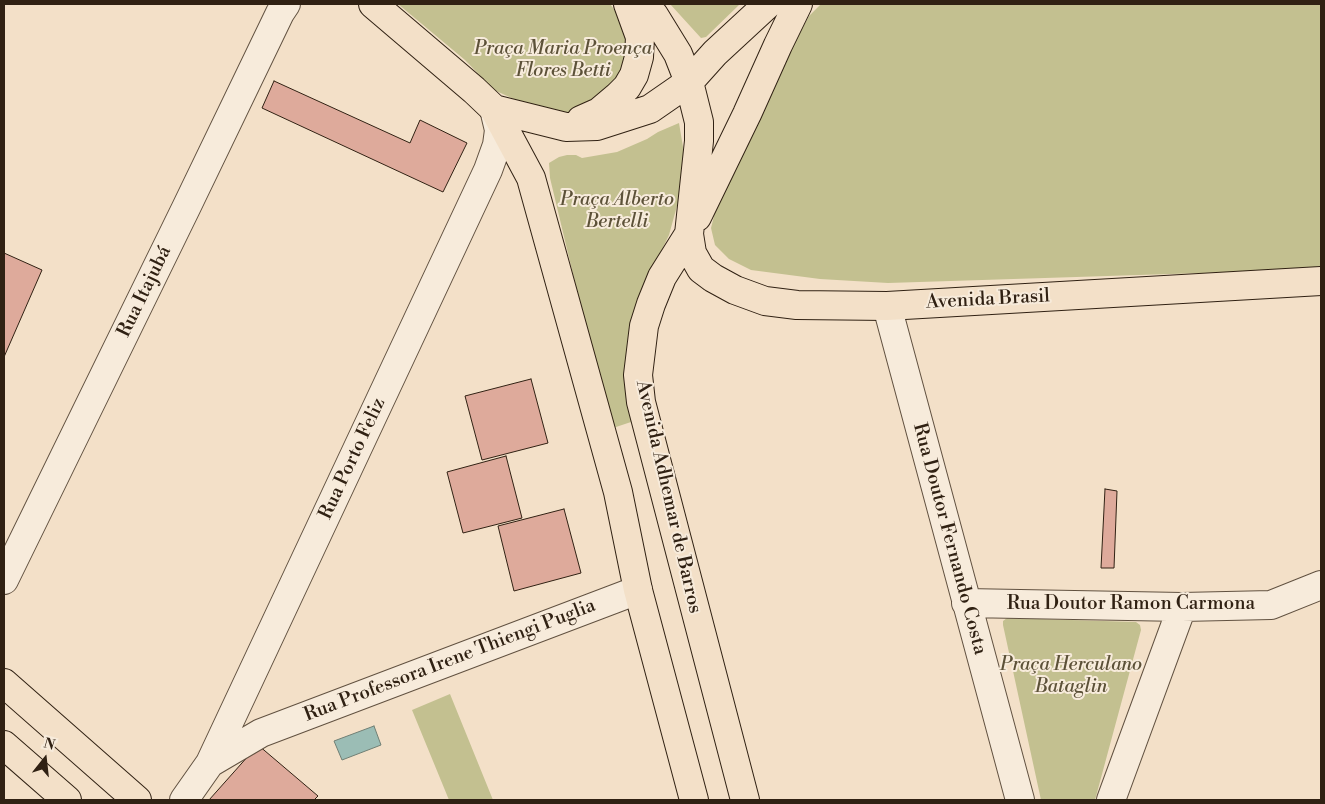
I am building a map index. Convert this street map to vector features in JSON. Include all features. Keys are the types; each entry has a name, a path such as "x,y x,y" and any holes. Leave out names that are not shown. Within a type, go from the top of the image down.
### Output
{"main road":[{"path":"372,4 494,109 531,178 618,492 638,590 694,800"},
{"path":"566,128 599,112 627,87 634,75 639,57 640,37 628,4"},
{"name":"Avenida Adhemar de Barros","path":"640,4 654,15 678,54 689,82 699,122 689,234 662,277 651,304 640,349 638,375 641,402 745,800"},
{"path":"494,109 566,128 597,126 650,108 689,82 715,53 768,4"},
{"path":"689,234 748,114 798,4"},
{"name":"Avenida Brasil","path":"689,234 692,253 701,269 713,278 735,290 765,301 797,305 887,306 1321,281"},
{"path":"4,683 137,800"},
{"path":"4,746 67,800"}],"street":[{"name":"Rua Itajubá","path":"4,580 286,4"},
{"name":"Rua Porto Feliz","path":"184,800 210,763 488,170 497,145 499,130 494,109"},
{"name":"Rua Doutor Fernando Costa","path":"887,306 1020,800"},
{"name":"Rua Doutor Ramon Carmona","path":"966,602 1182,607 1272,605 1321,585"},
{"name":"Rua Professora Irene Thiengi Puglia","path":"210,763 261,732 638,590"},
{"path":"1111,800 1182,607"},
{"path":"233,714 238,724 246,730 261,732"}],"green space":[{"name":"Praça Maria Proença Flores Betti","path":"398,4 610,4 623,21 631,42 620,86 568,118 527,105 494,90 465,60"},
{"path":"670,4 740,4 706,37 701,38"},
{"path":"821,4 1321,4 1321,266 1296,270 888,283 820,279 751,270 729,259 715,245 711,228 717,204 766,94 809,16"},
{"name":"Praça Alberto Bertelli","path":"679,123 684,153 683,174 680,195 669,235 649,276 637,420 610,429 550,178 549,163 567,155 576,155 582,158 617,152"},
{"name":"Praça Herculano Bataglin","path":"1007,618 1136,622 1140,625 1141,630 1095,800 1041,800 1003,625 1003,621"},
{"path":"450,694 493,800 449,800 412,710"}],"water":[{"path":"374,726 381,745 342,760 334,741"}],"building":[{"path":"274,81 410,143 420,120 467,143 443,192 262,108"},
{"path":"4,253 42,270 4,357"},
{"path":"531,379 548,443 482,460 465,396"},
{"path":"506,456 522,518 463,533 447,472"},
{"path":"1105,489 1117,491 1114,568 1101,568"},
{"path":"564,509 581,573 514,591 498,526"},
{"path":"258,745 318,796 314,800 209,800"}]}
